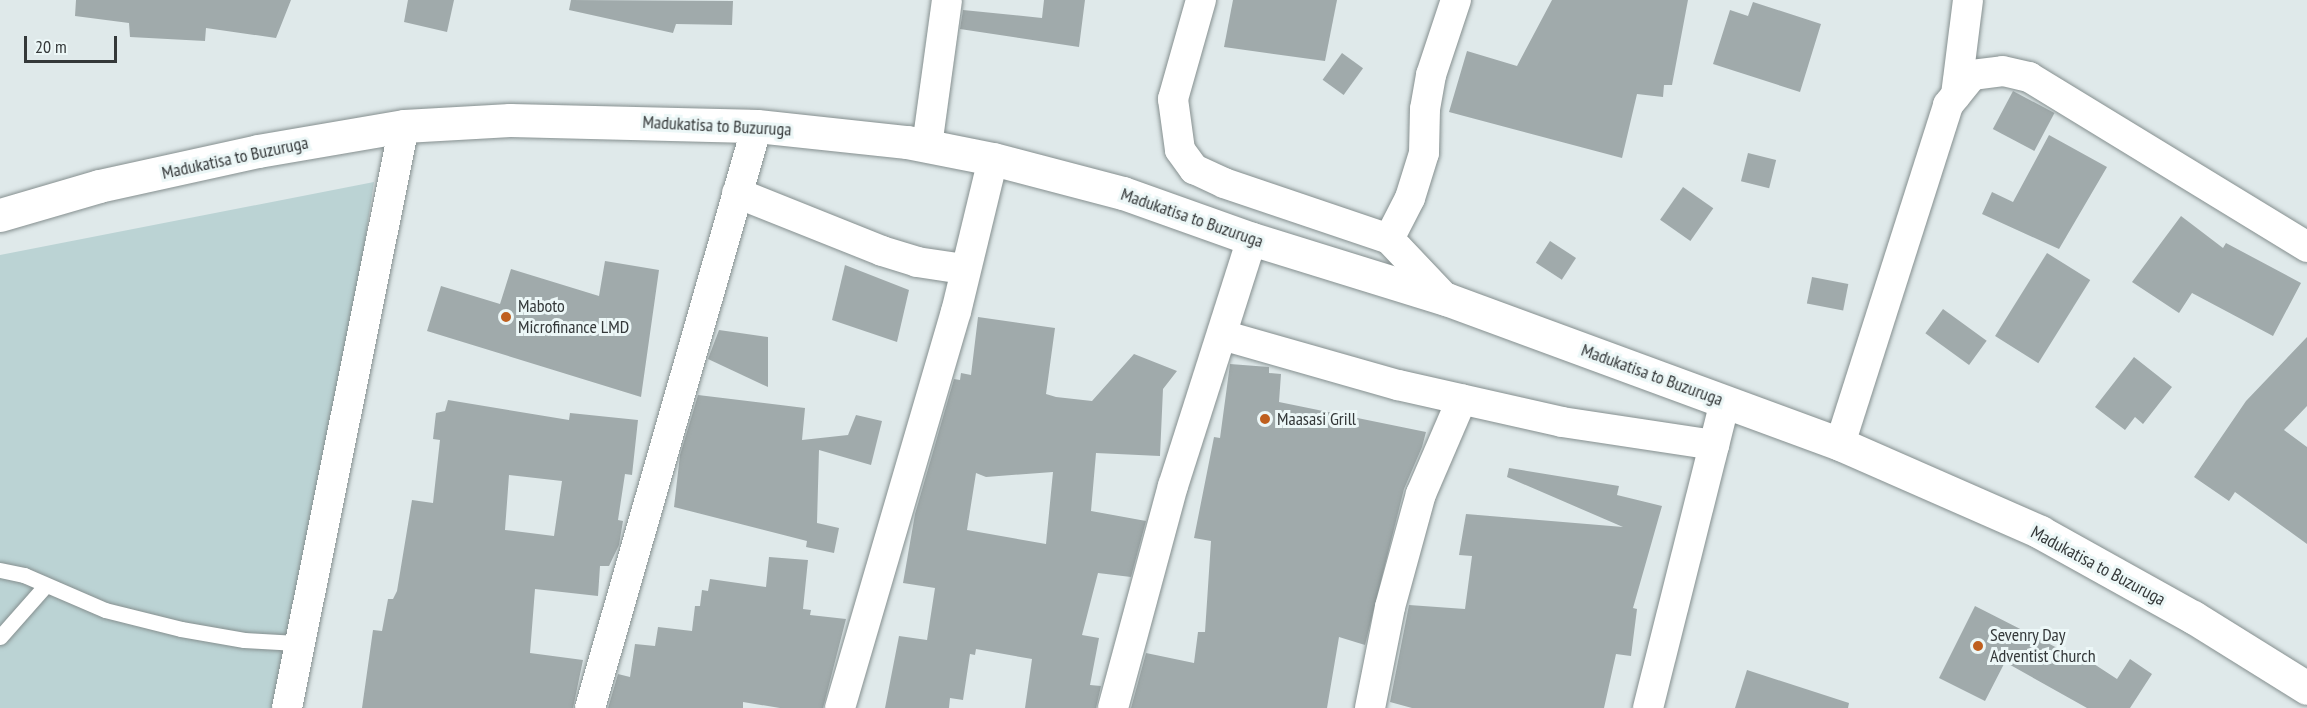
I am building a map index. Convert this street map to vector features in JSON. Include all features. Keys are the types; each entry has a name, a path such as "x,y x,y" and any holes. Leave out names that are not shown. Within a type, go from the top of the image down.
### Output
{"main road":[{"name":"Madukatisa to Buzuruga","path":"0,215 99,186 258,151 404,126 510,120 757,126 927,146 993,159 1123,194 1252,239 1446,299 1840,444 2040,532 2193,617 2307,688"}],"street":[{"path":"927,146 947,0"},
{"path":"1201,0 1173,99 1173,124 1180,150 1194,170 1224,183 1389,239 1446,299"},
{"path":"1389,239 1410,198 1424,153 1425,109 1431,75 1456,0"},
{"path":"1956,95 1968,0"},
{"path":"1840,444 1948,105 1972,75 2003,71 2029,77 2307,247"},
{"path":"286,708 297,643 404,126"},
{"path":"590,708 757,126"},
{"path":"840,708 956,312 964,268 993,159"},
{"path":"737,193 882,251 917,262 964,268"},
{"path":"1113,708 1173,486 1252,239"},
{"path":"1222,335 1398,385 1562,422 1714,445"},
{"path":"1370,708 1390,607 1419,504 1462,399"},
{"path":"1648,708 1725,402"}],"lane":[{"path":"0,570 46,585 105,610 182,629 244,640 297,643"},
{"path":"0,637 46,585"}],"shaded area":[{"path":"374,182 293,708 0,708 0,255"}],"building":[{"path":"76,0 291,0 276,38 206,28 205,41 130,37 129,23 75,16"},
{"path":"408,0 454,0 447,32 404,22"},
{"path":"571,0 733,1 732,25 676,24 673,33 569,10"},
{"path":"1044,0 1085,0 1079,47 960,29 963,10 1042,18"},
{"path":"1233,0 1337,0 1325,61 1224,47"},
{"path":"1552,0 1688,0 1672,85 1664,85 1663,97 1637,94 1622,158 1449,112 1467,51 1517,66"},
{"path":"1753,2 1821,24 1800,92 1713,64 1730,10 1748,16"},
{"path":"1342,53 1363,68 1344,95 1323,80"},
{"path":"2013,91 2054,113 2034,151 1993,129"},
{"path":"2049,135 2107,167 2059,249 1982,214 1992,192 2013,202"},
{"path":"1748,153 1776,160 1769,188 1741,181"},
{"path":"1683,187 1713,208 1690,241 1660,220"},
{"path":"2181,216 2223,248 2226,243 2301,283 2273,336 2192,293 2179,313 2132,282"},
{"path":"1550,241 1576,258 1562,280 1536,263"},
{"path":"2047,253 2090,280 2038,363 1995,336"},
{"path":"605,261 659,270 641,397 427,331 441,286 500,304 511,269 599,296"},
{"path":"845,265 909,290 897,342 832,320"},
{"path":"1812,277 1848,284 1843,311 1807,304"},
{"path":"1943,309 1987,341 1969,365 1925,333"},
{"path":"978,317 1055,328 1046,394 1056,397 1092,401 1134,354 1177,371 1163,389 1160,456 1096,453 1091,511 1146,521 1131,577 1098,573 1082,635 1099,638 1090,685 1101,686 1096,708 1025,708 1032,659 976,649 975,655 970,654 963,700 950,698 949,708 885,708 899,636 927,640 935,588 903,583 915,514 954,379 960,380 961,373 971,375","holes":["1053,472 1046,544 967,530 976,473 986,477"]},
{"path":"719,330 768,337 768,387 708,359"},
{"path":"2307,337 2307,406 2284,430 2307,447 2307,544 2235,492 2229,501 2194,477 2246,401"},
{"path":"2134,357 2172,387 2143,424 2135,417 2125,430 2095,407"},
{"path":"1230,364 1269,367 1269,373 1281,374 1279,402 1426,432 1422,447 1404,489 1365,645 1339,637 1327,708 1131,708 1146,653 1194,663 1198,632 1205,632 1211,541 1194,538 1214,437 1220,438"},
{"path":"698,395 805,408 802,440 848,435 856,415 882,421 871,465 819,450 817,523 839,528 834,553 806,547 807,541 674,507 680,455"},
{"path":"448,400 569,420 570,413 638,420 632,475 625,474 618,520 623,521 619,545 609,566 600,566 598,596 535,589 530,653 583,660 573,708 362,708 373,630 382,631 388,599 393,599 397,591 412,500 433,503 440,440 433,439 436,413 445,411","holes":["509,475 562,481 554,536 505,530"]},
{"path":"1509,468 1619,486 1617,495 1662,506 1633,608 1637,609 1631,656 1616,654 1604,708 1412,708 1390,702 1409,605 1465,609 1472,556 1459,555 1466,514 1623,527 1507,477"},
{"path":"769,557 808,560 803,609 811,610 810,615 846,619 823,708 780,708 743,702 743,708 608,708 618,674 630,677 635,644 655,646 658,627 692,631 695,606 700,606 702,590 708,591 710,579 766,587"},
{"path":"1975,606 2071,655 2074,651 2117,679 2130,659 2152,674 2130,708 2087,708 2005,662 1985,701 1939,678"},
{"path":"1747,670 1849,703 1848,708 1735,708"}],"place":[{"name":"Maboto Microfinance LMD","path":"506,317"},
{"name":"Maasasi Grill","path":"1265,419"},
{"name":"Sevenry Day Adventist Church","path":"1978,646"}]}
